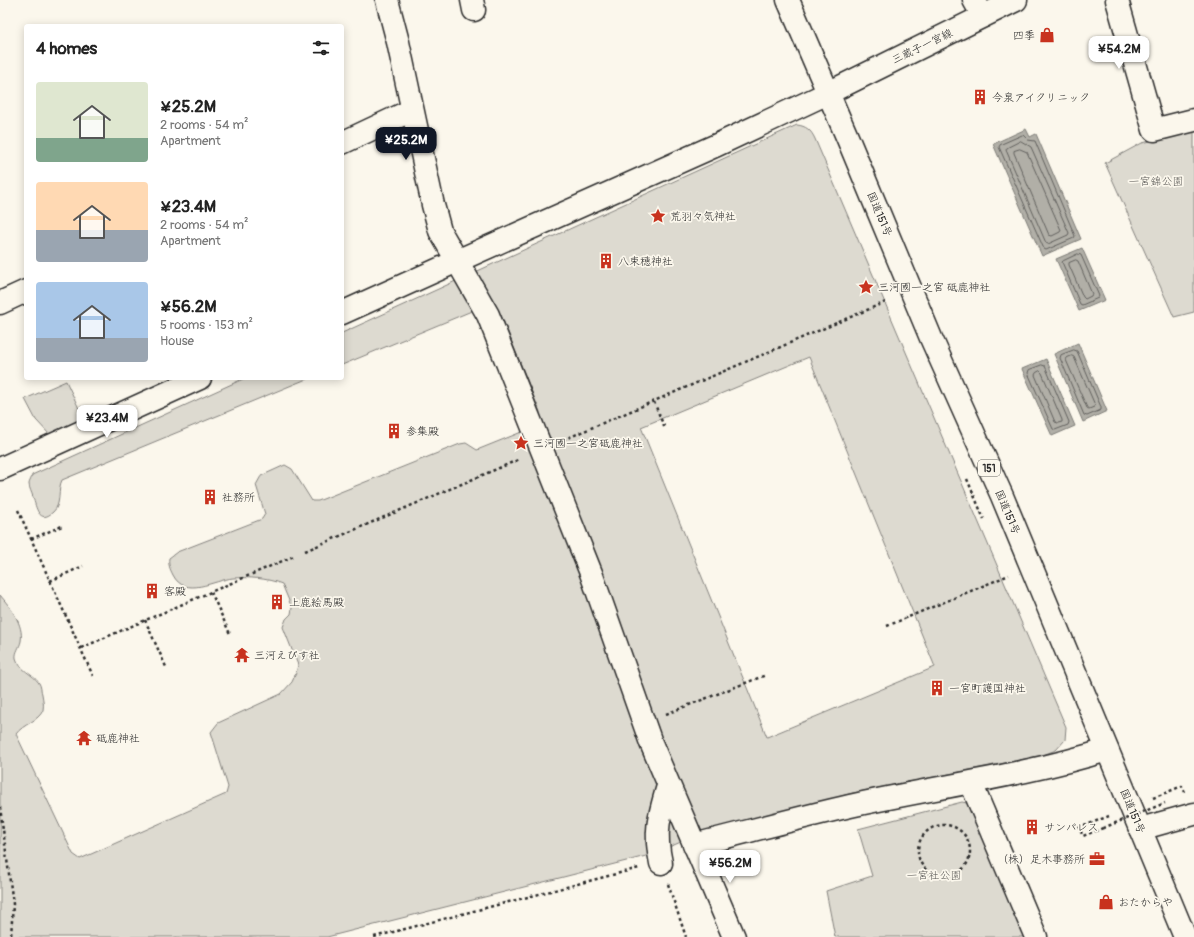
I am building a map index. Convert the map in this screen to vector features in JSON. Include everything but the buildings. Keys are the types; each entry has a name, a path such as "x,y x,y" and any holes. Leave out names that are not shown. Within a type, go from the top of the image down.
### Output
{"main road":[{"path":"387,0 398,42 440,231 488,315 591,573 668,786 734,937"},
{"name":"国道151号","path":"788,0 931,338 1005,504 1185,937"},
{"name":"三蔵子一宮線","path":"344,312 717,145 828,93 979,8 1016,0"},
{"path":"1117,0 1154,130 1194,120"},
{"path":"344,142 412,110"},
{"path":"0,303 24,292"},
{"path":"0,470 196,380"},
{"path":"694,845 850,806 972,783 1080,759 1107,750"},
{"path":"972,783 1036,937"},
{"path":"661,863 657,847 658,820 668,786"},
{"path":"1140,829 1194,814"}],"path":[{"path":"306,551 888,301"},
{"path":"654,402 665,429"},
{"path":"18,510 93,676"},
{"path":"31,539 62,526"},
{"path":"80,648 294,556"},
{"path":"50,581 83,566"},
{"path":"887,626 1009,575"},
{"path":"211,592 230,634"},
{"path":"145,620 166,667"},
{"path":"644,723 766,675"},
{"path":"1110,816 1079,828 1083,836 1165,803"},
{"path":"0,807 12,904 11,937"},
{"path":"940,825 947,825 959,829 970,842 971,850 969,860 958,873 949,877 931,874 925,868 918,850 924,834 931,828 940,825"},
{"path":"374,937 661,863 686,937"}],"green space":[{"path":"797,125 806,127 815,139 1066,727 1065,740 1056,750 1040,756 853,793 700,834 650,855 327,937 0,937 0,595 15,616 20,628 21,641 16,658 20,666 39,683 43,702 43,710 41,714 16,734 73,854 80,859 226,794 228,787 211,732 218,723 281,694 292,682 298,665 283,627 286,619 291,614 292,608 282,584 264,579 233,578 200,586 185,586 178,582 173,575 169,558 177,552 262,519 265,514 256,485 261,476 285,465 292,469 312,501 318,501 460,444 466,443 477,450 534,427 540,412 501,315 486,305 344,364 344,332","holes":["809,357 935,667 767,737 641,427"]},
{"name":"一宮錦公園","path":"1194,131 1194,312 1174,317 1105,163 1142,143"},
{"path":"241,380 304,380 62,480 58,505 53,512 44,517 41,516 37,510 29,486 32,475"},
{"path":"66,381 84,419 50,435 36,420 25,399"},
{"name":"一宮社公園","path":"962,802 971,804 1028,937 835,937 826,891 872,876 858,829"}],"water":[{"path":"1026,129 1030,137 1036,134 1081,239 1042,256 993,144"},
{"path":"1082,248 1105,300 1079,311 1056,259"},
{"path":"1078,343 1107,411 1083,422 1054,354"},
{"path":"1046,359 1075,426 1052,436 1022,369"}],"place":[{"name":"四季","path":"1047,35"},
{"name":"今泉アイクリニック","path":"980,97"},
{"name":"荒羽々気神社","path":"658,216"},
{"name":"八束穂神社","path":"606,261"},
{"name":"三河國一之宮 砥鹿神社","path":"866,287"},
{"name":"参集殿","path":"394,431"},
{"name":"三河國一之宮砥鹿神社","path":"521,443"},
{"name":"社務所","path":"210,497"},
{"name":"客殿","path":"152,591"},
{"name":"上鹿絵馬殿","path":"277,602"},
{"name":"三河えびす社","path":"242,655"},
{"name":"一宮町護国神社","path":"937,688"},
{"name":"砥鹿神社","path":"84,738"},
{"name":"サンパレス","path":"1032,827"},
{"name":"（株）足木事務所","path":"1097,859"},
{"name":"おたからや","path":"1106,902"}]}
